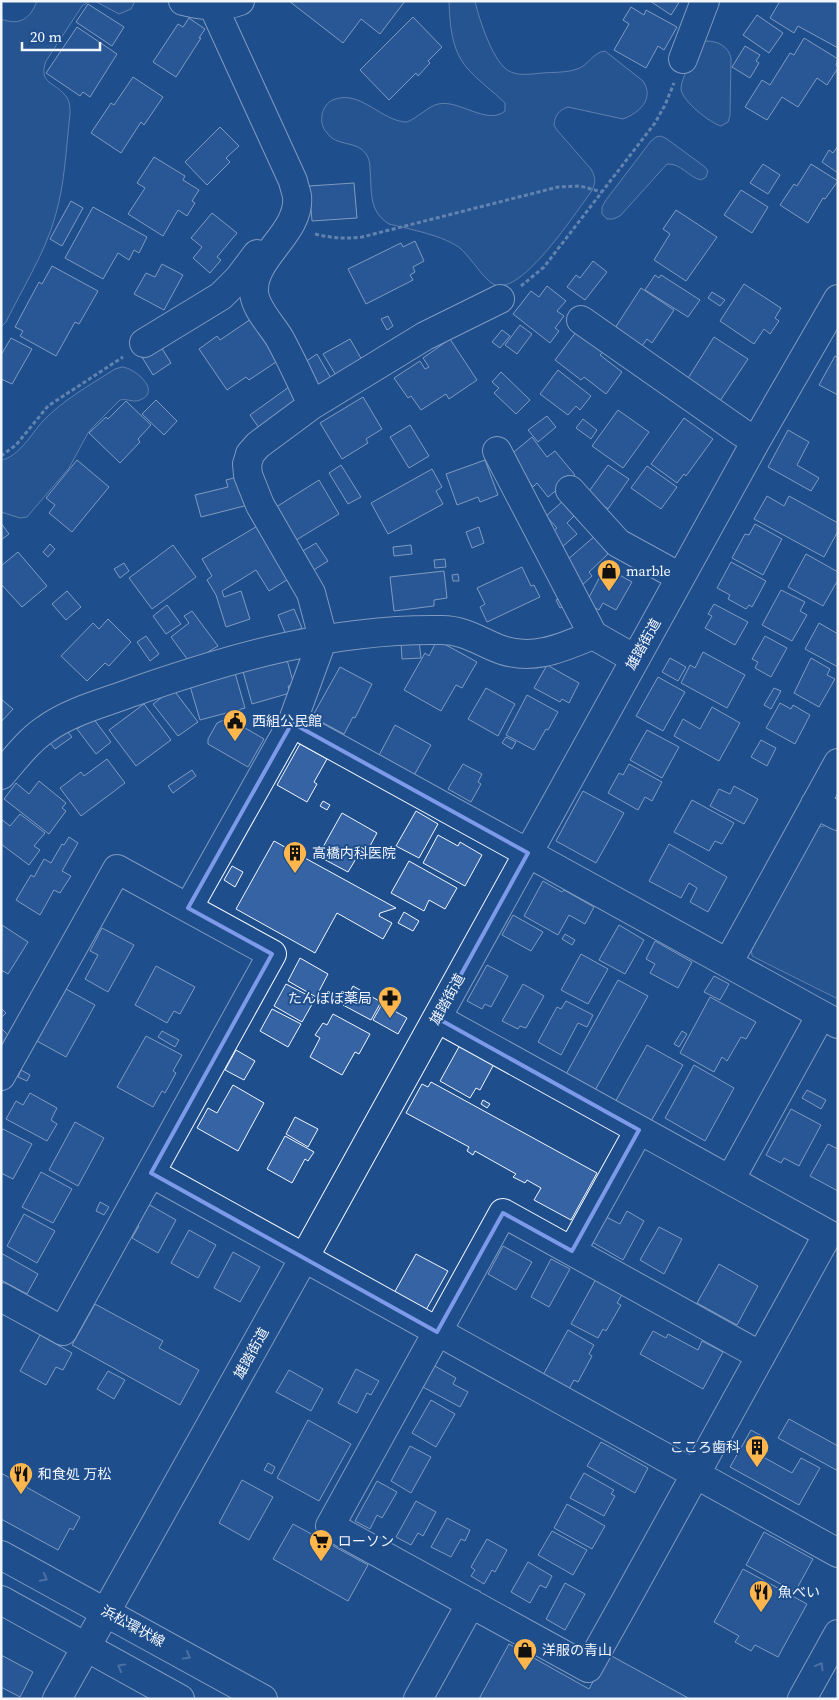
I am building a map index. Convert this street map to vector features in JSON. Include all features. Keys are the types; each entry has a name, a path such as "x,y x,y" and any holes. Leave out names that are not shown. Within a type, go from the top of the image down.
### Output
{"street":[{"path":"183,1 214,6 240,1"},
{"path":"683,59 705,1"},
{"path":"214,6 293,181 297,197 295,213 260,269 255,280 254,293 258,305 283,344 312,405"},
{"path":"144,343 221,296 239,278 268,241 284,232"},
{"path":"188,908 292,723 323,638 311,593 260,505 248,475 247,464 250,454 258,445 312,405 425,336 500,299"},
{"name":"雄踏街道","path":"57,1699 304,1258 756,440 838,299"},
{"path":"581,320 741,432 756,440"},
{"path":"497,451 593,635 635,659"},
{"path":"570,490 618,542 680,577"},
{"path":"1,775 33,739 46,728 70,716 185,674 323,638 363,633 442,630 459,632 510,652 534,655 550,652 593,635"},
{"path":"292,723 829,1020 730,1180"},
{"path":"728,964 827,810 838,763"},
{"path":"1,1076 117,869 272,954 64,1332 1,1297"},
{"path":"437,1018 828,1234 761,1356 588,1668 330,1526 503,1213 761,1356"},
{"path":"572,1251 639,1130"},
{"path":"151,1173 838,1553"},
{"name":"浜松環状線","path":"1,1555 263,1699"},
{"path":"1,1600 180,1699"},
{"path":"418,1699 471,1603"},
{"path":"802,1699 838,1634"}],"path":[{"path":"500,299 516,290 544,267 655,123 666,105 683,59"},
{"path":"284,232 347,239 558,187 580,186 602,192"},
{"path":"1,456 16,444 48,406 144,343"}],"highlighted area":[{"path":"292,723 528,853 437,1018 639,1130 572,1251 503,1213 437,1332 151,1173 272,954 188,908"}],"shaded area":[{"path":"37,1 90,1 82,6 46,61 44,68 44,74 48,81 65,95 70,106 61,192 51,230 33,271 6,322 1,327 1,19 14,22 24,19 31,12"},
{"path":"95,1 135,1 131,9 119,14"},
{"path":"449,1 475,1 493,52 505,68 511,72 526,74 573,70 584,65 597,54 605,51 643,81 646,88 647,94 644,105 635,113 623,119 568,107 558,113 554,125 591,169 595,178 594,186 548,250 519,278 506,285 491,283 465,253 454,244 427,234 389,224 382,219 377,213 372,200 369,159 357,147 331,137 325,131 322,124 323,110 331,101 341,98 358,100 388,117 406,122 431,107 446,103 490,116 498,115 505,111 505,103 471,73 462,61 455,45 451,28"},
{"path":"706,41 715,42 725,47 731,58 730,116 728,122 721,126 710,121 697,111 686,99 681,89 683,79 694,53"},
{"path":"661,136 705,167 708,171 706,177 701,180 672,164 667,164 620,216 607,219 602,214 602,207 606,200 651,141"},
{"path":"122,367 133,371 144,380 148,391 146,396 137,401 120,400 94,426 88,433 69,468 27,517 20,518 1,512 1,460 19,450 43,421 59,406 115,369"},
{"path":"828,825 838,830 838,999 752,956 751,946 815,828"}],"building":[{"path":"289,1 405,1 380,34 361,19 343,43"},
{"path":"650,1 680,1 671,15"},
{"path":"780,1 838,1 838,48 798,26 794,33 770,18"},
{"path":"88,4 124,27 112,46 76,22"},
{"path":"631,7 644,15 646,10 677,27 664,50 658,46 646,68 614,50 629,24 623,20"},
{"path":"757,15 783,33 769,53 743,35"},
{"path":"413,17 442,47 428,61 430,63 418,76 416,73 389,100 360,70"},
{"path":"189,18 205,29 176,77 153,62 178,24 183,27"},
{"path":"77,27 117,54 90,97 83,92 80,96 46,73"},
{"path":"804,38 838,59 836,65 838,68 827,85 817,78 798,107 782,97 767,120 745,107 762,80 770,85 790,53 794,55"},
{"path":"745,46 760,55 756,61 759,63 750,78 732,67"},
{"path":"133,77 163,97 144,125 141,122 121,153 91,133 111,103 114,105"},
{"path":"220,127 239,146 226,158 230,162 207,185 185,162"},
{"path":"838,146 838,173 822,162 829,150 833,153"},
{"path":"154,157 185,176 183,180 199,190 192,201 195,203 187,216 178,210 163,236 128,214 145,188 137,183"},
{"path":"763,164 780,175 768,194 750,183"},
{"path":"811,164 838,181 825,199 823,198 808,223 780,205 794,184 797,186"},
{"path":"354,183 357,218 312,221 309,186"},
{"path":"741,190 768,207 752,233 724,215"},
{"path":"71,201 83,208 62,246 50,239"},
{"path":"93,207 147,237 139,253 134,250 129,260 118,253 103,279 65,258"},
{"path":"676,210 717,237 686,281 654,260 670,234 663,229"},
{"path":"212,213 237,233 217,257 221,260 210,273 193,258 202,247 191,238"},
{"path":"415,241 424,261 413,267 415,272 410,275 413,280 366,304 348,269 401,243 403,247"},
{"path":"593,261 607,272 585,300 567,287 576,275 580,278"},
{"path":"162,264 183,275 164,310 134,294 146,273 155,277"},
{"path":"52,266 98,291 79,324 75,322 56,356 20,336 23,331 15,327 39,282 42,284"},
{"path":"655,275 659,278 661,275 700,300 688,317 645,290"},
{"path":"744,284 781,308 775,318 779,321 770,334 764,329 754,344 720,321"},
{"path":"547,286 566,301 557,311 564,316 555,328 559,331 550,343 513,314 531,291 539,297"},
{"path":"641,288 674,310 652,343 647,339 642,346 615,328"},
{"path":"712,292 725,300 720,306 708,298"},
{"path":"388,316 393,326 387,330 381,319"},
{"path":"251,319 279,360 249,380 246,377 227,390 199,349 217,336 220,340"},
{"path":"520,325 532,334 517,354 505,345"},
{"path":"579,328 606,349 600,355 622,372 606,394 584,377 581,380 555,360"},
{"path":"502,330 510,336 500,348 492,342"},
{"path":"714,337 748,359 718,404 685,383"},
{"path":"11,338 32,349 12,384 1,379 1,355"},
{"path":"350,339 366,367 340,382 323,354"},
{"path":"450,339 477,380 449,399 446,394 421,410 411,396 408,398 394,378 420,361 425,369 429,367 423,358"},
{"path":"158,342 171,363 153,375 140,354"},
{"path":"317,354 335,385 316,396 299,366"},
{"path":"835,356 838,358 838,395 819,385"},
{"path":"558,370 591,396 580,410 576,406 568,415 540,394"},
{"path":"501,372 530,400 516,414 494,393 499,388 492,382"},
{"path":"289,387 303,406 264,435 250,415"},
{"path":"363,397 382,429 366,439 368,443 342,459 320,423"},
{"path":"156,400 177,421 164,435 142,414"},
{"path":"126,401 151,425 138,439 140,442 120,463 89,433 106,417 108,419"},
{"path":"618,410 649,432 623,468 592,446"},
{"path":"547,416 556,427 538,442 528,430"},
{"path":"684,418 713,439 686,476 684,474 677,483 651,464"},
{"path":"583,419 597,430 591,439 576,428"},
{"path":"410,425 429,456 409,468 390,437"},
{"path":"788,430 809,442 797,465 819,478 811,491 768,467"},
{"path":"532,437 547,457 555,451 575,475 548,497 537,483 533,487 509,456"},
{"path":"77,460 109,487 72,532 49,513 55,505 46,498"},
{"path":"485,460 498,495 480,502 478,497 457,505 446,474"},
{"path":"341,465 361,497 348,504 329,473"},
{"path":"608,465 629,479 608,509 587,494"},
{"path":"647,466 677,487 661,509 631,488"},
{"path":"432,469 442,487 436,491 443,504 388,534 371,503"},
{"path":"245,475 252,504 201,517 195,495 228,487 226,480"},
{"path":"319,480 339,514 293,542 273,509"},
{"path":"767,496 784,506 789,496 838,523 838,531 824,557 754,519"},
{"path":"563,501 575,515 567,523 577,534 562,547 550,534 557,528 546,516"},
{"path":"1,523 9,534 1,540"},
{"path":"755,524 782,539 763,575 732,558 745,534 749,535"},
{"path":"259,525 290,578 269,591 256,570 222,591 224,597 241,591 250,619 226,627 216,595 207,580 212,576 202,559"},
{"path":"479,527 484,543 472,548 466,532"},
{"path":"596,535 603,543 601,545 608,554 589,572 592,576 581,586 572,575 576,572 566,561"},
{"path":"316,543 328,561 312,571 301,552"},
{"path":"50,544 55,549 48,557 43,552"},
{"path":"173,545 196,577 152,609 129,578"},
{"path":"411,545 412,554 394,556 393,547"},
{"path":"18,552 47,586 22,607 1,584 1,566"},
{"path":"806,554 838,572 838,580 823,606 788,587"},
{"path":"445,559 446,567 435,568 434,560"},
{"path":"731,562 766,581 752,607 749,605 746,609 728,599 730,595 717,588"},
{"path":"124,563 129,571 120,578 114,569"},
{"path":"522,567 531,586 534,585 540,597 487,622 480,607 485,604 477,588"},
{"name":"marble","path":"605,567 632,582 616,610 603,603 599,610 586,603"},
{"path":"444,571 447,598 434,600 434,606 394,611 390,577"},
{"path":"458,574 459,581 453,581 452,575"},
{"path":"781,590 805,602 800,611 807,615 792,641 762,625"},
{"path":"67,591 81,607 66,620 52,604"},
{"path":"562,598 565,606 560,608 556,600"},
{"path":"714,604 748,622 735,645 705,628 712,616 708,614"},
{"path":"167,605 181,624 166,634 153,616"},
{"path":"294,609 302,628 286,635 278,615"},
{"path":"192,611 218,646 190,663 171,637 189,623 184,616"},
{"path":"108,619 131,642 109,666 105,663 87,681 61,656 93,623 99,629"},
{"path":"819,623 838,634 838,667 805,649"},
{"path":"146,636 159,654 150,661 137,642"},
{"path":"765,636 787,648 771,677 755,668 758,662 752,659"},
{"path":"437,640 477,662 462,688 456,685 441,711 404,690 425,653 429,656"},
{"path":"419,641 421,658 402,659 401,643"},
{"path":"703,652 745,675 727,708 681,683 690,665 695,668"},
{"path":"286,656 294,685 288,686 290,693 252,704 242,668"},
{"path":"670,658 686,667 678,681 662,672"},
{"path":"811,658 830,669 827,675 835,679 819,707 794,693"},
{"path":"547,665 579,683 569,703 562,699 560,702 534,688"},
{"path":"340,667 372,684 355,718 353,717 344,734 312,717"},
{"path":"235,673 245,708 200,720 190,686"},
{"path":"658,677 685,692 663,731 636,716"},
{"path":"486,688 515,704 498,736 468,719"},
{"path":"774,688 781,691 771,709 764,705"},
{"path":"173,689 198,722 178,736 153,704"},
{"path":"527,695 558,712 534,750 506,735"},
{"path":"1,699 13,709 1,722"},
{"path":"780,703 791,709 793,705 810,715 795,744 766,728"},
{"path":"144,704 171,740 136,766 109,730"},
{"path":"712,707 740,723 719,761 674,736 683,719 700,729"},
{"path":"93,718 111,742 96,754 77,729"},
{"name":"西組公民館","path":"228,718 264,739 248,767 208,744 208,739 217,723"},
{"path":"395,725 431,745 412,779 377,759"},
{"path":"647,730 679,747 662,778 630,760"},
{"path":"67,731 72,737 55,749 50,743"},
{"path":"506,737 516,742 512,749 502,743"},
{"path":"761,740 776,748 767,766 751,757"},
{"path":"300,744 327,759 314,782 317,784 307,802 277,785"},
{"path":"107,759 125,783 81,816 60,788 81,772 84,776"},
{"path":"463,764 482,774 478,782 481,784 471,802 448,789"},
{"path":"629,764 662,782 652,801 645,797 638,810 608,793 619,773 623,775"},
{"path":"192,770 196,776 173,793 168,786"},
{"path":"39,781 66,803 62,808 66,811 49,834 4,799 16,783 29,794"},
{"path":"734,786 758,799 744,824 710,806 719,789 730,794"},
{"path":"583,791 624,813 596,863 556,841"},
{"path":"692,800 734,823 722,844 715,841 709,851 674,832"},
{"path":"323,801 330,805 327,810 320,806"},
{"path":"416,811 438,824 419,858 396,846"},
{"path":"342,813 377,833 363,859 357,857 348,872 318,856"},
{"path":"20,814 45,833 34,846 40,850 29,865 1,844 1,819 10,826"},
{"path":"438,835 458,846 460,842 482,855 465,886 423,863"},
{"path":"69,837 78,843 62,871 71,876 60,893 54,890 40,915 16,900 31,875 34,877 44,859 51,863 62,844 64,845"},
{"name":"高橋内科医院","path":"274,841 396,908 380,913 379,916 392,923 383,939 337,913 315,953 236,909"},
{"path":"669,844 727,877 708,912 690,902 697,888 689,883 681,898 649,881"},
{"path":"409,861 457,888 445,909 429,900 424,911 391,893"},
{"path":"232,866 243,872 235,887 224,880"},
{"path":"543,881 562,892 564,890 594,907 585,924 569,915 558,935 524,916"},
{"path":"404,912 419,921 413,931 398,923"},
{"path":"513,915 543,932 531,951 502,935"},
{"path":"2,925 28,942 8,974 1,970"},
{"path":"619,925 644,940 625,974 599,960"},
{"path":"102,928 134,945 108,992 85,979 98,955 90,951"},
{"path":"565,934 575,940 572,945 562,939"},
{"path":"655,941 692,962 678,988 650,973 655,964 646,959"},
{"path":"581,954 608,969 588,1004 561,990"},
{"path":"300,958 328,974 316,997 288,981"},
{"path":"487,965 508,976 491,1007 485,1004 482,1009 467,1001"},
{"path":"156,966 195,987 180,1014 174,1011 167,1023 135,1005"},
{"path":"714,976 729,984 720,1000 704,992"},
{"path":"618,980 648,996 594,1092 565,1076"},
{"path":"286,984 315,999 302,1022 274,1006"},
{"path":"523,984 544,996 526,1028 520,1026 518,1029 502,1021"},
{"path":"353,986 381,1002 371,1020 343,1005"},
{"path":"66,989 95,1005 66,1057 37,1041 47,1023 45,1022"},
{"path":"710,997 756,1022 746,1039 741,1037 727,1061 722,1057 714,1072 680,1053"},
{"path":"566,1001 593,1015 587,1027 578,1023 561,1055 538,1042 557,1007 561,1009"},
{"name":"たんぽぽ薬局","path":"382,1004 407,1018 398,1034 373,1020"},
{"path":"1,1008 6,1013 1,1018"},
{"path":"272,1009 301,1024 288,1047 260,1031"},
{"path":"333,1014 370,1034 359,1054 355,1052 342,1075 310,1057 320,1038 315,1035 323,1023 327,1025"},
{"path":"1,1028 10,1037 1,1046"},
{"path":"162,1031 179,1040 175,1047 158,1037"},
{"path":"682,1031 687,1034 679,1047 674,1044"},
{"path":"146,1036 182,1055 173,1071 176,1073 165,1093 162,1091 153,1107 117,1087"},
{"path":"460,1045 494,1064 480,1090 476,1088 470,1098 440,1081"},
{"path":"647,1045 683,1065 650,1123 614,1104"},
{"path":"236,1050 255,1061 244,1080 225,1070"},
{"path":"694,1065 734,1088 705,1141 665,1118"},
{"path":"21,1070 30,1075 27,1081 18,1077"},
{"path":"431,1082 597,1173 571,1220 534,1200 541,1188 527,1180 525,1183 513,1177 516,1174 475,1151 473,1155 467,1151 469,1147 406,1113 422,1084 428,1087"},
{"path":"233,1085 264,1103 238,1151 197,1128 208,1108 217,1113"},
{"path":"807,1090 826,1100 821,1109 802,1098"},
{"path":"30,1093 57,1108 51,1120 57,1124 47,1141 6,1119 16,1101 23,1105"},
{"path":"483,1100 490,1104 487,1108 481,1104"},
{"path":"791,1109 821,1125 799,1166 784,1158 781,1163 766,1155"},
{"path":"295,1117 318,1129 308,1147 286,1134"},
{"path":"75,1122 104,1138 78,1186 49,1170"},
{"path":"3,1129 32,1144 13,1179 1,1173 1,1132"},
{"path":"285,1136 314,1152 308,1161 305,1159 292,1183 267,1169"},
{"path":"828,1144 838,1149 838,1191 810,1176"},
{"path":"41,1172 72,1189 53,1223 22,1207"},
{"path":"100,1202 109,1207 104,1215 96,1211"},
{"path":"148,1204 176,1220 158,1253 132,1238"},
{"path":"627,1211 644,1221 623,1260 592,1242 606,1217 620,1224"},
{"path":"24,1214 55,1231 37,1263 7,1246"},
{"path":"659,1227 682,1239 664,1274 640,1260"},
{"path":"189,1230 216,1245 198,1278 171,1263"},
{"path":"503,1246 532,1262 516,1290 488,1274"},
{"path":"233,1252 260,1267 240,1302 214,1288"},
{"path":"1,1253 38,1274 27,1294 1,1280"},
{"path":"416,1254 448,1271 426,1310 394,1293"},
{"path":"551,1259 570,1269 549,1307 531,1297"},
{"path":"719,1264 758,1286 737,1325 697,1303"},
{"path":"596,1279 623,1293 617,1303 621,1305 606,1331 603,1329 598,1338 571,1324"},
{"path":"95,1304 163,1341 159,1348 199,1370 180,1405 72,1345"},
{"path":"568,1330 594,1345 589,1354 592,1356 578,1382 574,1380 569,1389 543,1375"},
{"path":"653,1331 666,1338 668,1334 698,1350 702,1341 723,1352 703,1389 640,1354"},
{"path":"40,1335 72,1353 63,1370 56,1367 46,1385 20,1371"},
{"path":"433,1365 456,1378 453,1384 468,1392 460,1407 421,1386"},
{"path":"356,1369 379,1381 371,1395 367,1393 357,1413 338,1403"},
{"path":"289,1370 323,1389 311,1411 276,1392"},
{"path":"108,1371 125,1380 114,1399 97,1389"},
{"path":"431,1400 455,1414 436,1447 412,1433"},
{"path":"789,1419 838,1446 838,1471 778,1438"},
{"path":"308,1420 351,1444 319,1501 277,1478"},
{"name":"こころ歯科","path":"751,1430 765,1438 756,1453 792,1473 801,1458 820,1468 799,1505 730,1467"},
{"path":"601,1442 648,1468 635,1493 587,1466"},
{"path":"410,1446 431,1457 411,1493 391,1481"},
{"path":"268,1463 275,1467 272,1474 264,1470"},
{"name":"和食処 万松","path":"1,1473 80,1517 73,1530 70,1528 58,1550 1,1519"},
{"path":"584,1473 614,1490 611,1494 615,1496 604,1516 570,1498"},
{"path":"242,1480 273,1497 249,1540 219,1523"},
{"path":"377,1481 397,1492 382,1518 377,1515 370,1529 355,1521"},
{"path":"416,1501 436,1512 423,1536 418,1533 411,1545 396,1537"},
{"path":"567,1504 605,1526 592,1549 554,1528"},
{"path":"447,1518 470,1530 465,1541 461,1539 451,1557 431,1547"},
{"name":"ローソン","path":"293,1524 368,1565 348,1601 273,1559"},
{"path":"552,1531 587,1550 573,1575 538,1555"},
{"path":"764,1532 813,1559 795,1592 746,1565"},
{"path":"487,1539 507,1550 495,1572 492,1570 484,1584 471,1576 475,1570 471,1567"},
{"path":"528,1562 552,1576 546,1588 540,1585 530,1603 511,1592"},
{"name":"魚べい","path":"743,1569 807,1604 778,1657 755,1645 751,1651 735,1642 739,1636 714,1622"},
{"path":"565,1583 585,1594 565,1630 546,1619"},
{"name":"洋服の青山","path":"509,1644 589,1689 608,1654 690,1699 479,1699"},
{"path":"1,1655 33,1672 20,1697 1,1687"}],"place":[{"name":"marble","path":"609,592"},
{"name":"西組公民館","path":"235,742"},
{"name":"高橋内科医院","path":"295,874"},
{"name":"たんぽぽ薬局","path":"390,1019"},
{"name":"こころ歯科","path":"757,1468"},
{"name":"和食処 万松","path":"21,1495"},
{"name":"ローソン","path":"321,1562"},
{"name":"魚べい","path":"761,1613"},
{"name":"洋服の青山","path":"525,1671"}]}
